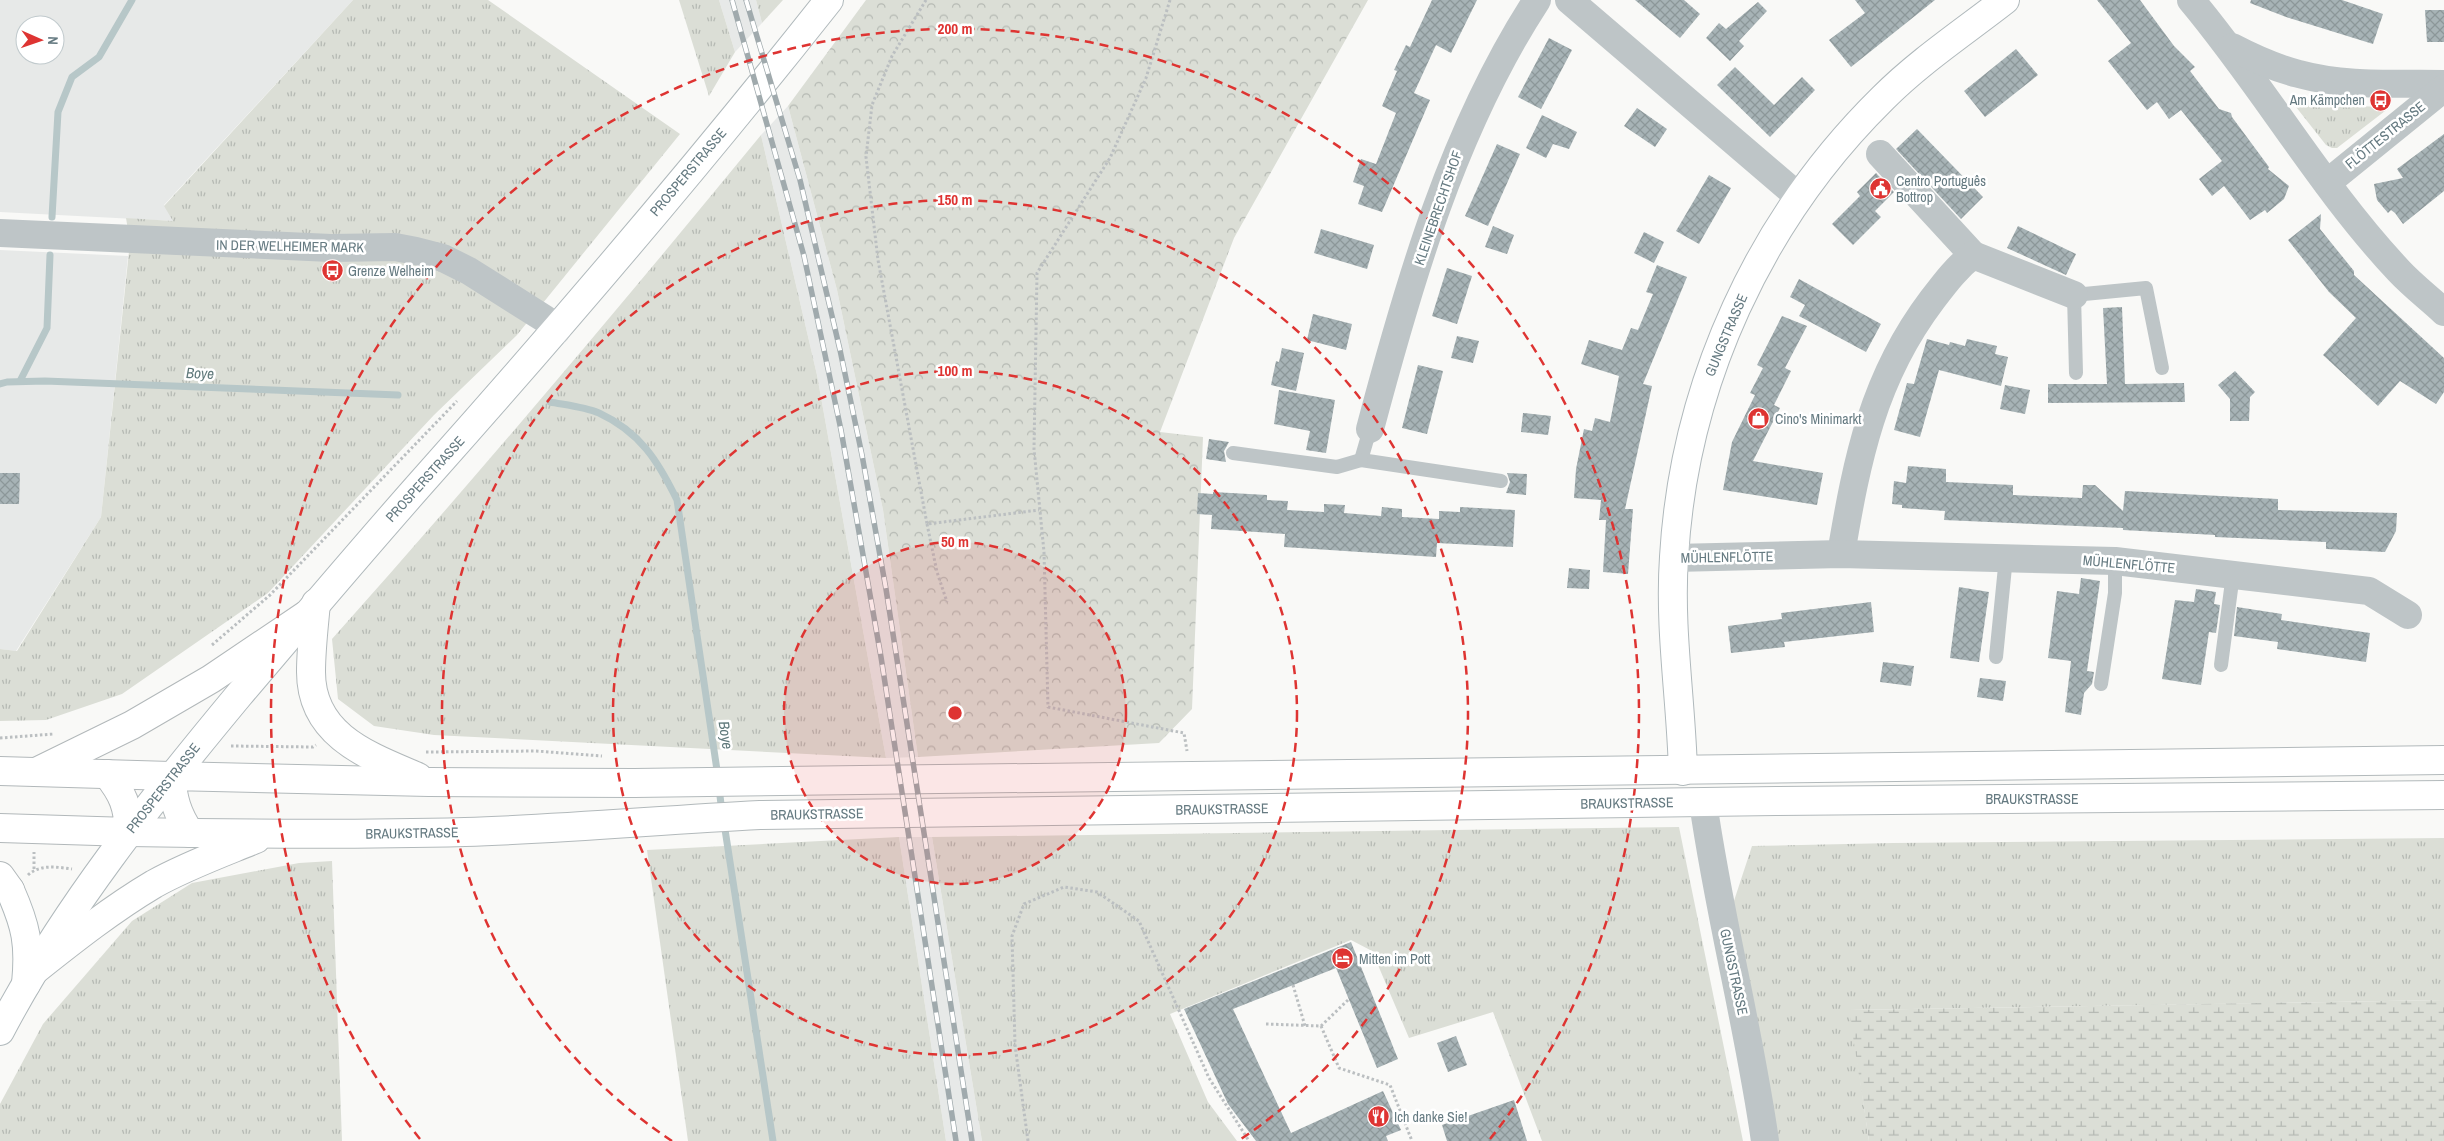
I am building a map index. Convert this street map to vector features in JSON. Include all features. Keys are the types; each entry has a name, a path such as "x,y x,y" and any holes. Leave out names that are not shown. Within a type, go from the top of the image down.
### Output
{"main road":[{"name":"PROSPERSTRASSE","path":"0,1031 30,977 99,872 171,776 311,609 557,330 829,0"},
{"name":"GUNGSTRASSE","path":"1683,771 1673,629 1674,558 1679,500 1687,456 1707,380 1722,340 1762,256 1798,196 1825,160 1885,96 2005,0"},
{"path":"311,609 313,693 332,729 359,751 429,782"},
{"path":"36,772 132,726 211,679 311,609"},
{"path":"0,771 429,782 686,782 2444,760"},
{"path":"107,774 120,791 128,811 129,832"},
{"path":"171,776 172,797 179,816 190,833"},
{"name":"BRAUKSTRASSE","path":"0,828 267,834 465,832 623,825 688,818 760,815 1703,802 2444,795"},
{"path":"30,977 96,921 155,884 205,860 267,834"},
{"path":"5,883 24,920 30,977"}],"street":[{"name":"KLEINEBRECHTSHOF","path":"1370,429 1398,325 1458,151 1516,31 1537,0"},
{"path":"1569,0 1798,196"},
{"path":"2191,0 2230,46 2327,183 2399,271 2444,312"},
{"name":"FLÖTTESTRASSE","path":"2230,46 2263,62 2300,75 2344,82 2444,84"},
{"name":"FLÖTTESTRASSE","path":"2327,183 2444,88"},
{"path":"1880,154 1973,255 2074,296"},
{"name":"IN DER WELHEIMER MARK","path":"0,233 311,247 395,247 443,258 469,270 545,319 557,330"},
{"path":"1841,554 1854,478 1867,426 1888,373 1918,319 1958,266 1973,255"},
{"name":"MÜHLENFLÖTTE","path":"1674,558 1841,554 2115,561 2369,590 2408,615"},
{"name":"GUNGSTRASSE","path":"1703,802 1712,867 1759,1096 1766,1141"}],"lane":[{"path":"2076,373 2074,296 2146,288 2162,368"},
{"path":"1361,460 1370,429"},
{"path":"1233,452 1337,467 1361,460 1501,481"},
{"path":"1996,657 2006,557"},
{"path":"2100,684 2116,593 2115,561"},
{"path":"2221,665 2233,574"}],"path":[{"path":"926,0 892,56 872,105 866,157 878,260 927,524 937,572 947,602"},
{"path":"1170,0 1146,78 1110,158 1037,272 1034,439 1044,552 1048,707 1184,733 1187,754 1186,776"},
{"path":"205,651 270,595 461,397"},
{"path":"927,524 1039,510"},
{"path":"198,744 270,748 313,747 332,729"},
{"path":"0,738 38,737"},
{"path":"422,752 536,751 610,757"},
{"path":"1028,1141 1015,1045 1012,936 1024,904 1064,887 1097,892 1138,921 1209,1078 1249,1141"},
{"path":"1293,985 1305,1026"},
{"path":"1266,1024 1321,1026 1349,999"},
{"path":"1321,1026 1339,1068 1390,1085 1412,1141"}],"shaded area":[{"path":"0,0 353,0 164,205 174,221 0,212"},
{"path":"719,0 756,0 762,23 735,52"},
{"path":"788,106 837,290 883,510 918,757 886,758 817,375 761,135"},
{"path":"0,250 128,256 101,517 16,651 0,649"},
{"path":"899,837 932,837 982,1141 946,1141"}],"green space":[{"path":"353,0 488,0 680,134 517,335 434,415 268,593 122,694 46,720 0,721 0,649 17,651 101,517 130,242 126,218 173,221 164,206"},
{"path":"679,0 719,0 735,52 709,96"},
{"path":"756,0 783,0 762,23"},
{"path":"866,0 1368,0 1234,238 1160,432 1203,437 1192,709 1159,743 918,757 883,510 837,290 788,106"},
{"path":"2300,98 2334,105 2382,107 2385,111 2337,148 2332,148 2326,145 2296,107 2295,101"},
{"path":"761,135 817,375 886,758 434,735 374,726 338,699 332,639 549,389"},
{"path":"1679,827 1743,1141 1542,1141 1493,1012 1409,1038 1372,951 1351,940 1170,1014 1208,1102 1237,1141 982,1141 932,837"},
{"path":"899,837 946,1141 688,1141 647,850"},
{"path":"2444,838 2444,1000 1850,1010 1869,1141 1774,1141 1731,910 1752,846"},
{"path":"332,861 342,1141 0,1141 0,1104 43,1024 132,921 192,883 299,863"},
{"path":"2444,1000 2444,1141 1869,1141 1849,1010"}],"building":[{"path":"1432,0 1477,0 1451,53 1436,45 1414,93 1430,100 1382,212 1358,204 1364,186 1353,182 1361,159 1376,164 1396,113 1382,106 1397,71 1394,70 1406,45 1410,47"},
{"path":"1635,0 1684,0 1700,14 1680,38"},
{"path":"1855,0 1935,0 1851,67 1829,40 1865,13"},
{"path":"2097,0 2140,0 2174,46 2195,67 2190,71 2219,109 2231,113 2269,167 2268,169 2289,186 2284,199 2267,213 2265,210 2250,220 2224,186 2212,196 2199,179 2222,161 2181,110 2169,119 2157,102 2147,110 2108,61 2131,43"},
{"path":"2251,0 2342,0 2383,14 2373,44 2286,17 2250,3"},
{"path":"1758,2 1767,11 1739,41 1744,46 1730,61 1706,38 1719,23 1726,29"},
{"path":"2425,10 2444,10 2444,42 2427,42"},
{"path":"1549,38 1572,50 1541,109 1518,97"},
{"path":"2016,49 2038,75 1985,117 1964,91"},
{"path":"1735,67 1774,105 1802,77 1815,90 1770,137 1717,85"},
{"path":"1637,108 1667,129 1655,147 1624,126"},
{"path":"1542,115 1577,132 1569,149 1553,144 1546,158 1526,148"},
{"path":"1917,129 1983,197 1961,219 1896,149"},
{"path":"2444,134 2444,191 2403,224 2395,213 2391,210 2388,213 2377,200 2374,184 2403,178 2397,169"},
{"path":"1497,144 1520,154 1488,226 1465,216"},
{"path":"1876,173 1894,192 1875,211 1881,217 1853,245 1832,224 1860,196 1857,192"},
{"path":"1709,175 1731,188 1699,244 1676,231"},
{"path":"2321,214 2320,229 2354,271 2354,275 2444,358 2444,392 2436,404 2400,381 2378,406 2323,355 2356,318 2329,292 2288,240"},
{"path":"1493,226 1514,235 1507,254 1485,247"},
{"path":"2018,226 2076,254 2066,275 2007,248"},
{"path":"1321,229 1374,245 1367,269 1314,253"},
{"path":"1644,232 1664,242 1654,263 1634,253"},
{"path":"1657,265 1687,277 1643,384 1652,386 1625,509 1633,509 1628,574 1603,572 1606,520 1599,520 1601,500 1574,498 1576,469 1584,429 1592,431 1595,418 1610,422 1619,376 1581,364 1589,340 1622,350 1631,328 1638,330 1653,294 1646,292"},
{"path":"1447,268 1472,276 1457,324 1432,316"},
{"path":"1799,279 1881,324 1866,352 1799,316 1805,305 1790,297"},
{"path":"2122,307 2125,384 2184,383 2185,402 2048,403 2048,384 2107,384 2103,308"},
{"path":"1313,314 1352,324 1346,350 1307,340"},
{"path":"1782,316 1807,326 1785,368 1791,371 1774,405 1780,408 1753,461 1823,473 1817,505 1723,490 1732,442 1755,395 1750,393 1763,368 1757,365"},
{"path":"1457,336 1479,341 1473,363 1451,358"},
{"path":"1927,339 1949,345 1950,342 1965,346 1967,339 1997,346 1995,354 2008,357 2001,386 1939,370 1920,437 1894,430 1907,383 1914,384"},
{"path":"1282,348 1304,353 1296,391 1271,385 1276,361 1279,362"},
{"path":"1418,365 1443,371 1427,434 1402,428"},
{"path":"2235,371 2255,392 2250,397 2249,421 2230,421 2230,399 2218,385"},
{"path":"2005,385 2030,390 2025,414 2000,409"},
{"path":"1279,390 1335,400 1326,453 1306,450 1310,431 1274,424"},
{"path":"1523,413 1551,416 1548,435 1521,432"},
{"path":"1209,439 1229,442 1224,451 1226,462 1206,459"},
{"path":"1908,466 1946,469 1946,482 2013,485 2013,495 2082,498 2083,485 2095,485 2123,511 2125,491 2278,499 2278,510 2397,513 2396,531 2385,552 2326,549 2326,542 2215,537 2215,535 2123,530 2123,528 1944,520 1945,511 1902,508 1902,505 1892,504 1894,481 1906,483"},
{"path":"0,473 20,473 19,504 0,504"},
{"path":"1507,473 1527,474 1526,495 1506,493 1510,482"},
{"path":"1213,492 1267,495 1267,500 1288,501 1287,510 1324,512 1324,504 1345,505 1344,513 1381,516 1382,507 1402,509 1402,517 1439,519 1439,511 1460,512 1460,507 1515,510 1513,547 1437,543 1436,557 1284,547 1285,534 1211,529 1212,515 1197,514 1198,493 1213,494"},
{"path":"1569,568 1590,570 1589,589 1567,588"},
{"path":"2081,578 2100,581 2087,671 2094,672 2092,684 2084,693 2081,715 2065,712 2071,661 2048,658 2057,591 2079,594"},
{"path":"1959,587 1989,592 1979,662 1950,658"},
{"path":"2196,589 2216,592 2214,604 2220,605 2216,633 2209,632 2201,685 2162,679 2175,600 2194,602"},
{"path":"1871,602 1874,632 1784,642 1785,647 1731,653 1728,626 1782,619 1781,613"},
{"path":"2237,607 2282,614 2281,620 2370,633 2366,662 2277,649 2278,642 2234,636"},
{"path":"1883,662 1914,666 1911,686 1880,682"},
{"path":"1980,678 2006,681 2003,701 1977,697"},
{"path":"1351,942 1398,1059 1377,1068 1336,968 1233,1009 1291,1133 1383,1091 1401,1130 1386,1136 1388,1141 1256,1141 1228,1104 1184,1009"},
{"path":"1456,1036 1467,1065 1448,1072 1437,1043"},
{"path":"1514,1100 1527,1141 1447,1141 1442,1125"}],"waterway":[{"path":"52,217 58,112 72,77 99,57 132,0"},
{"path":"20,381 47,328 50,255"},
{"name":"Boye","path":"0,384 7,382 45,381 398,395"},
{"name":"Boye","path":"550,402 594,411 626,429 655,460 677,500 718,777"},
{"name":"Boye","path":"719,788 722,812"},
{"name":"Boye","path":"724,823 773,1141"}],"railway":[{"path":"732,0 804,256 841,430 881,657 956,1141"},
{"path":"746,0 800,180 840,350 862,455 886,589 972,1141"}],"place":[{"name":"Am Kämpchen","path":"2381,100"},
{"name":"Centro Português Bottrop","path":"1880,189"},
{"name":"Grenze Welheim","path":"332,271"},
{"name":"Cino's Minimarkt","path":"1759,419"},
{"name":"Mitten im Pott","path":"1343,959"},
{"name":"Ich danke Sie!","path":"1378,1117"}]}
